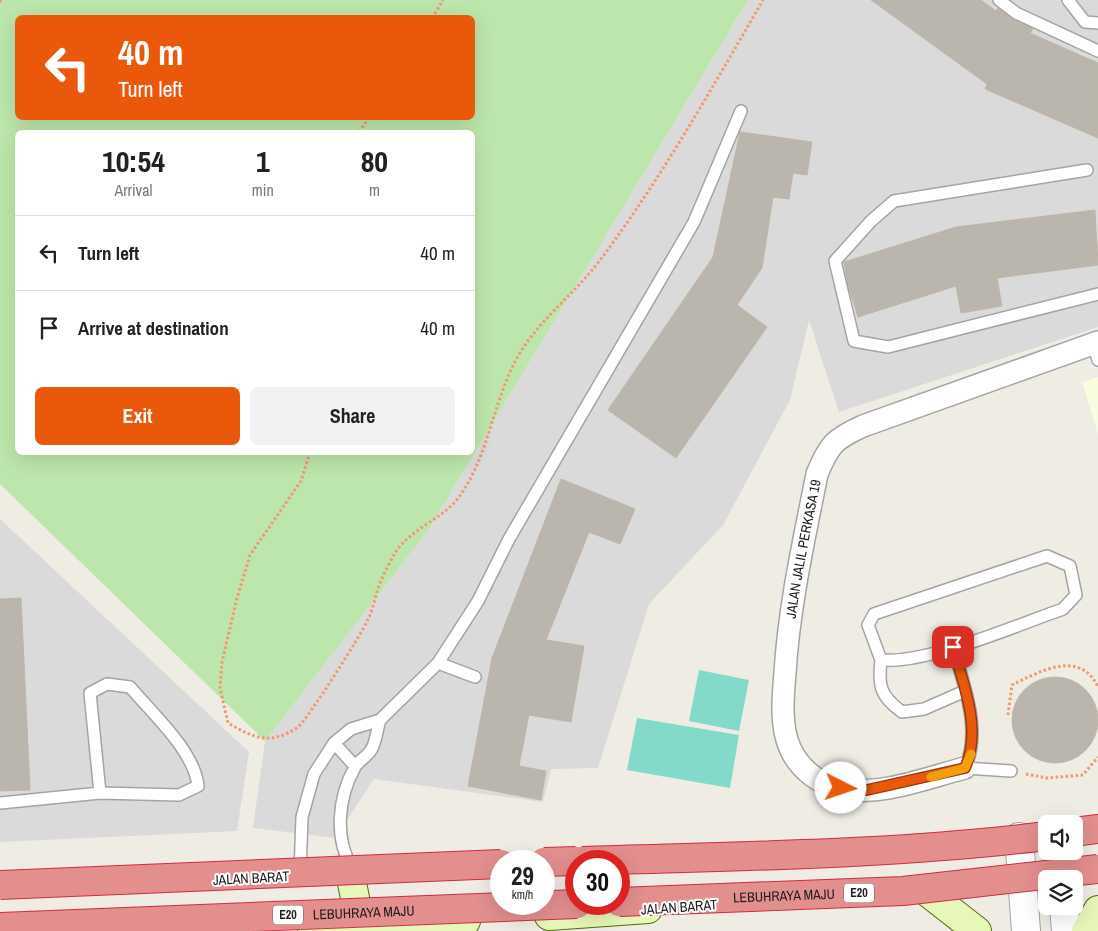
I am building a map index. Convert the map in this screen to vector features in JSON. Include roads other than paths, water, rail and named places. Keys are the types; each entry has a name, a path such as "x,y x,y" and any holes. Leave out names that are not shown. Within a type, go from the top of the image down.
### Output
{"highway":[{"path":"1083,830 1098,827"},
{"path":"630,860 822,854 1000,842 1038,836"},
{"path":"0,885 490,865"},
{"name":"LEBUHRAYA MAJU","path":"630,902 903,891 1098,869"},
{"name":"LEBUHRAYA MAJU","path":"0,927 565,904"}],"main road":[{"path":"555,862 1038,836"},
{"name":"JALAN BARAT","path":"0,892 490,866"},
{"path":"352,873 361,928"},
{"path":"1083,878 1098,876"},
{"name":"JALAN BARAT","path":"312,931 1034,884"},
{"path":"927,892 977,931"},
{"path":"1086,931 1098,910"}],"street":[{"name":"JALAN JALIL PERKASA 19","path":"965,768 867,790 841,788 820,782 801,766 790,748 785,730 783,697 788,628 817,474 826,451 840,436 872,422 1096,349"},
{"path":"1019,837 1034,884 1026,931"},
{"path":"1065,915 1066,931"}],"lane":[{"path":"999,0 1016,13 1098,51"},
{"path":"1068,0 1085,22 1098,23"},
{"path":"300,875 302,817 307,792 314,774 334,743 351,729 380,720 438,663 478,601 509,539 694,222 741,112"},
{"path":"1087,170 894,201 871,221 835,262 854,341 888,346 1098,294"},
{"path":"882,660 897,661 953,647 1063,609 1076,595 1070,566 1047,556 874,614 868,625 882,660 879,681 886,700 902,712 924,709 965,691"},
{"path":"953,647 965,691 972,729 972,752 965,768 1011,770"},
{"path":"438,663 475,677"},
{"path":"0,803 100,793 179,795 198,786 197,774 185,753 130,687 107,684 90,694 100,793"},
{"path":"352,873 345,857 340,822 343,800 355,766 372,750 380,720"},
{"path":"334,743 355,766"}]}
